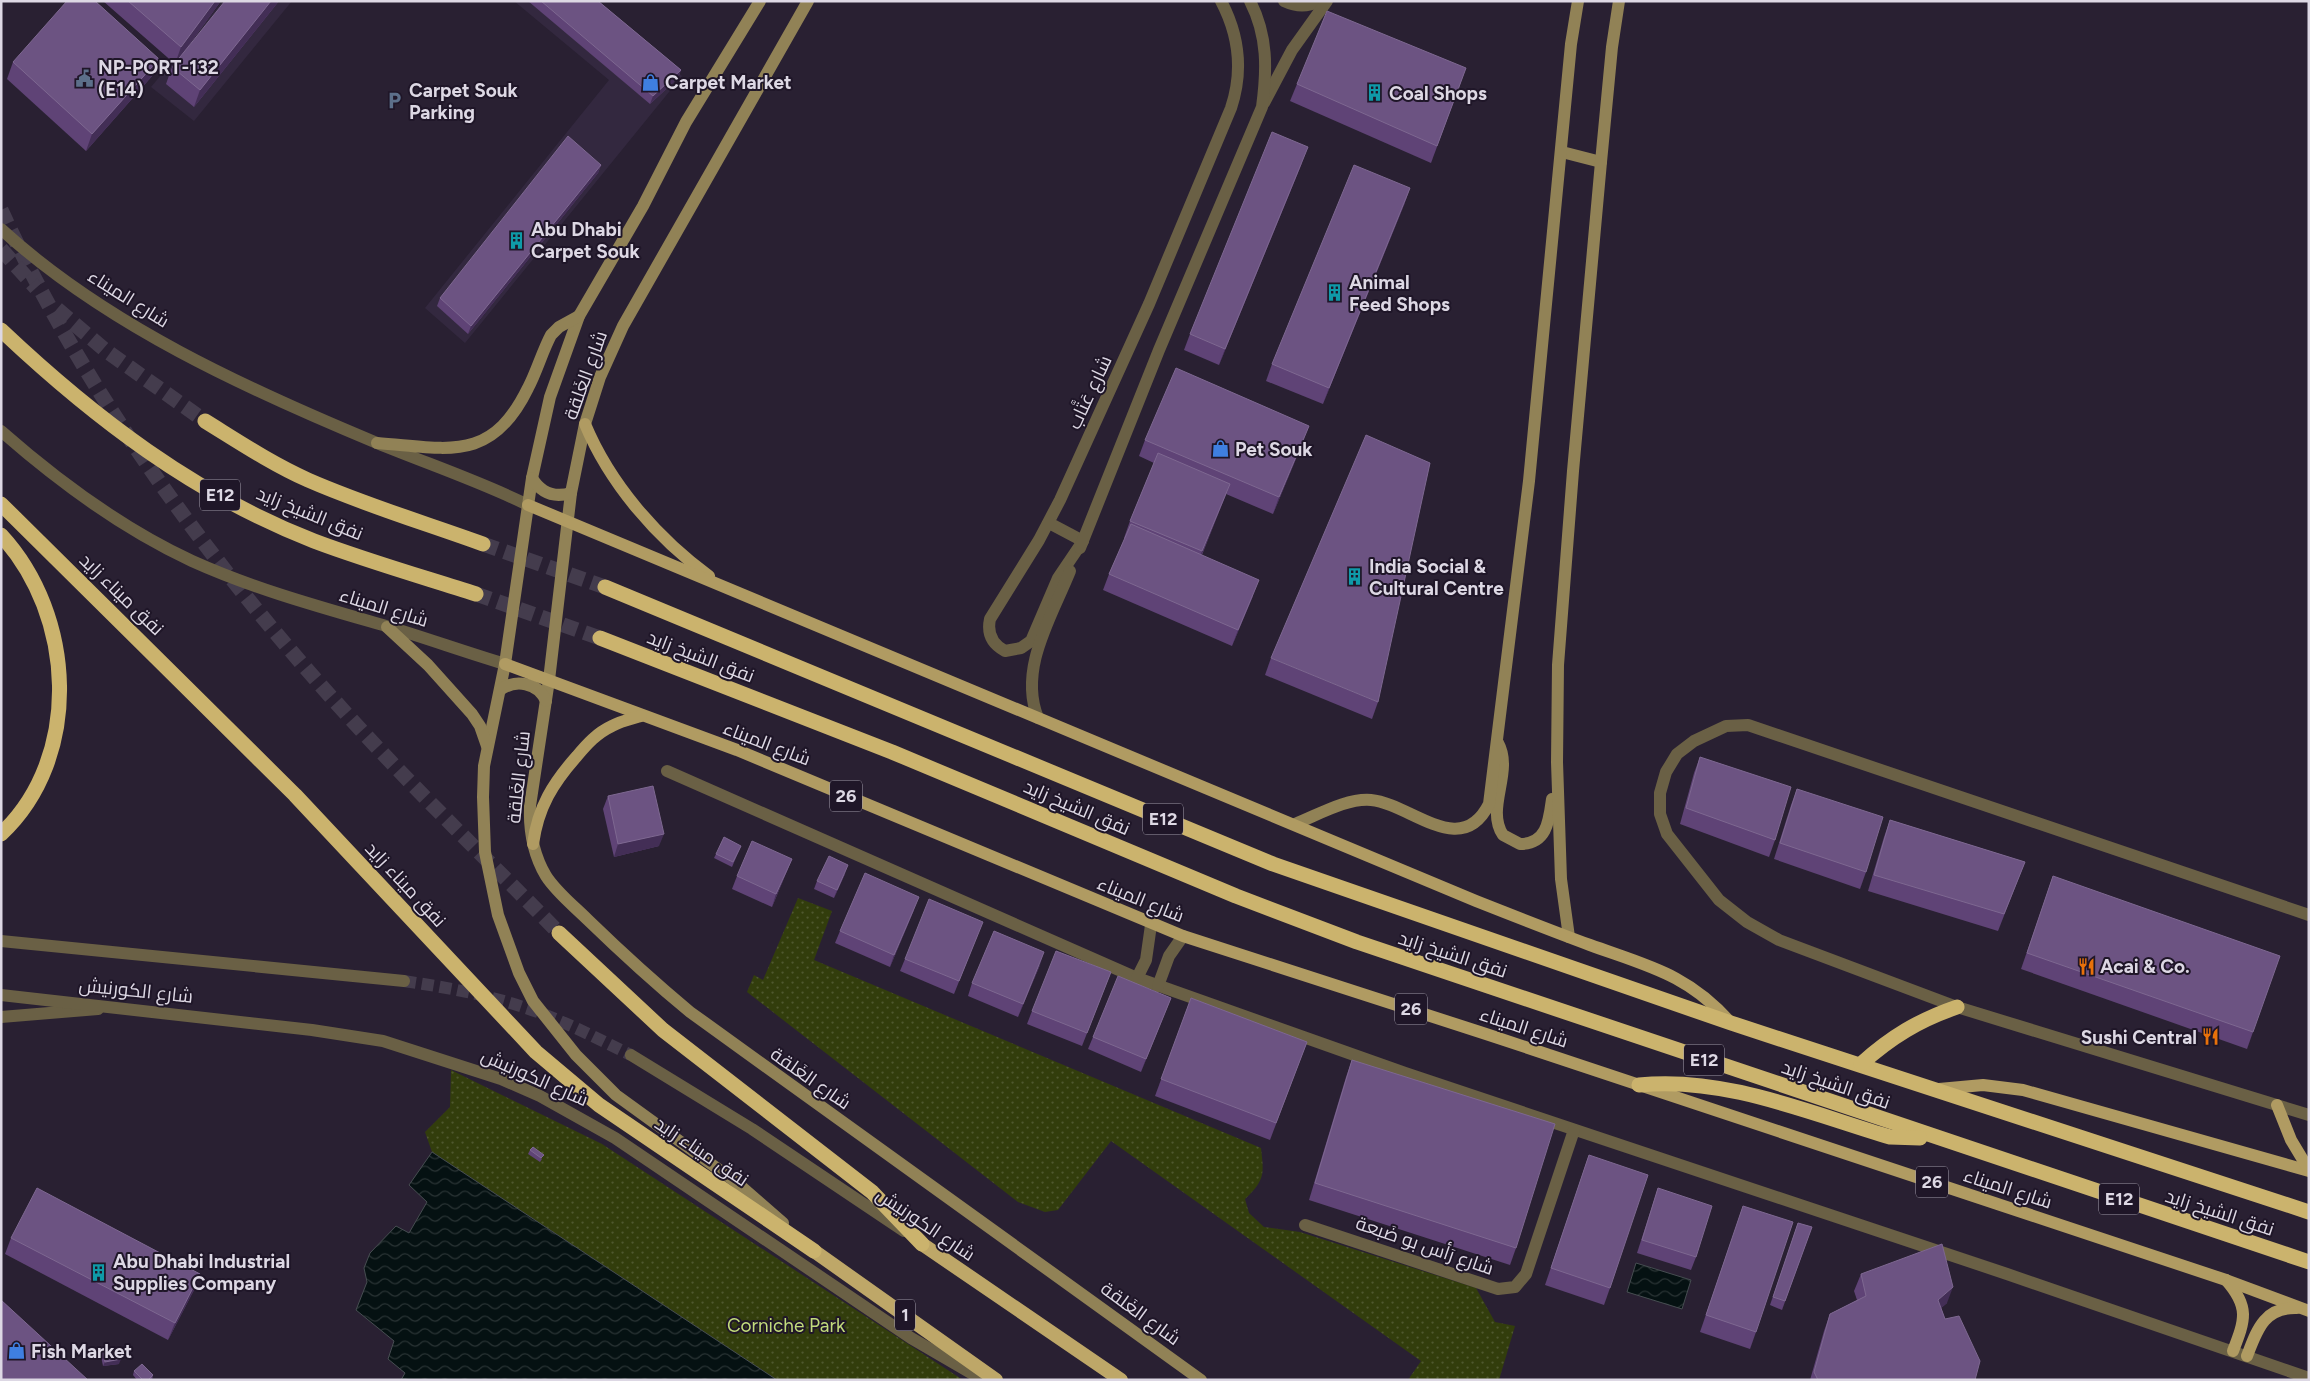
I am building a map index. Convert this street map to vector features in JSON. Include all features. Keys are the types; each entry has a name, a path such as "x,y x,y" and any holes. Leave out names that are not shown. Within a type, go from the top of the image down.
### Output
{"highway":[{"name":"نفق الشيخ زايد","path":"1,330 70,394 162,461 211,491 314,541 476,594"},
{"name":"نفق الشيخ زايد","path":"205,421 269,460 307,479 347,496 483,544"},
{"name":"نفق ميناء زايد","path":"1,504 295,795 536,1052 599,1104 814,1251"},
{"path":"1,535 31,577 48,619 57,664 60,701 55,739 43,774 27,804 1,834"},
{"name":"نفق الشيخ زايد","path":"606,587 1273,864 1731,1023 1939,1089 2309,1212"},
{"name":"نفق الشيخ زايد","path":"600,638 956,778 1305,923 1418,964 2309,1262"},
{"path":"559,933 663,1030 872,1192 922,1244"},
{"path":"1861,1064 1882,1045 1905,1029 1930,1016 1956,1008"},
{"path":"1638,1085 1662,1083 1710,1085 1890,1137 1929,1136"},
{"name":"شارع الكورنيش","path":"922,1244 1121,1380"},
{"name":"1","path":"814,1251 996,1380"}],"main road":[{"name":"شارع الغَلقة","path":"760,1 686,122 642,206 579,316 550,397 532,478 505,664 484,766 483,806 485,852 491,884 507,944 533,1001 576,1055 616,1094 736,1182 814,1251"},
{"name":"شارع الغَلقة","path":"808,1 623,326 600,377 585,424 571,493 549,680 530,806 530,826 533,844 542,868 556,889 626,957 690,1012 1201,1380"},
{"path":"1295,824 1345,804 1363,800 1381,802 1449,829 1469,826 1481,817 1489,804 1529,481 1571,44 1578,1"},
{"path":"1568,937 1562,892 1556,762 1561,626 1601,162 1612,47 1619,1"},
{"path":"1562,152 1601,162"},
{"path":"377,443 459,448 483,441 500,427 519,405 551,335 568,320 579,316"},
{"path":"585,424 602,462 620,487 671,544 723,587"},
{"path":"532,478 544,492 562,496 571,493"},
{"name":"شارع الميناء","path":"528,505 1568,937 1666,972 1702,993 1731,1023"},
{"path":"388,627 428,665 472,714 480,726 488,749"},
{"name":"شارع الميناء","path":"505,664 737,750 1150,925 2226,1280 2305,1310"},
{"path":"500,690 511,684 524,683 533,687 546,700"},
{"path":"533,844 539,813 545,799 561,774 599,733 612,726 641,716"},
{"path":"1497,741 1503,754 1504,769 1497,823 1503,835 1514,842 1520,844 1532,842 1547,829 1556,762"},
{"path":"1939,1089 1982,1085 2023,1090 2309,1171"},
{"path":"2277,1105 2291,1140 2309,1171"},
{"path":"2226,1280 2237,1294 2243,1312 2244,1324 2233,1351"},
{"path":"2247,1356 2257,1329 2265,1319 2282,1310 2305,1310"}],"street":[{"name":"شارع عَتَّاب","path":"1083,541 1058,578 1031,641 1021,648 1005,651 1000,648 989,633 990,619 1049,522 1149,304 1237,91 1238,52 1234,32 1221,1"},
{"name":"شارع عَتَّاب","path":"1250,1 1261,28 1265,47 1267,67 1262,106"},
{"path":"1284,1 1297,6 1310,6 1320,1"},
{"name":"شارع عَتَّاب","path":"1038,718 1030,687 1032,666 1159,350 1262,106 1292,50 1327,1"},
{"name":"شارع الميناء","path":"1,229 32,257 103,306 196,360 269,396 377,443 495,489 528,505"},
{"name":"شارع الميناء","path":"1,431 65,483 102,510 150,539 190,560 276,594 505,664"},
{"path":"1049,522 1083,541"},
{"path":"2309,915 1748,725 1726,726 1694,741 1678,754 1666,772 1662,786 1660,814 1667,834 1720,900 1747,922 1779,940 1956,1008 2309,1115"},
{"path":"667,771 1158,986 1574,1130 2233,1351 2304,1378"},
{"path":"1137,978 1146,960 1150,925"},
{"path":"1158,986 1169,956 1183,936"},
{"name":"شارع الكورنيش","path":"1,941 404,980"},
{"name":"شارع الكورنيش","path":"1,994 312,1030 383,1041 460,1065 540,1096 616,1138 911,1338 983,1380"},
{"path":"1,1017 121,1007"},
{"name":"شارع الكورنيش","path":"631,1055 752,1129 922,1244"},
{"name":"شارع رَأس بو ضَبعة","path":"1305,1225 1498,1290 1515,1287 1526,1274 1574,1130"}],"shaded area":[{"path":"223,1 292,1 194,121 151,87"},
{"path":"514,1 593,1 682,76 465,343 425,308 609,80"}],"green space":[{"path":"798,898 832,911 814,960 1261,1148 1262,1176 1256,1187 1245,1199 1249,1213 1264,1227 1300,1232 1476,1288 1495,1322 1515,1326 1499,1380 1408,1380 1421,1361 1111,1141 1058,1210 1045,1212 1018,1202 747,992 754,975 763,980"},
{"name":"Corniche Park","path":"451,1070 602,1144 963,1380 777,1380 432,1152 425,1132 450,1107"}],"water":[{"path":"432,1152 777,1380 401,1380 405,1373 388,1359 394,1341 356,1310 367,1282 364,1268 370,1253 396,1226 409,1233 427,1202 409,1185"},
{"path":"1636,1263 1691,1280 1682,1309 1627,1292"}],"building":[{"path":"67,1 95,1 159,59 92,134 13,62"},
{"path":"128,1 215,1 181,47"},
{"path":"225,1 271,1 200,90 172,67"},
{"path":"541,1 598,1 681,70 653,96"},
{"name":"Coal Shops","path":"1327,11 1466,68 1437,146 1297,84"},
{"path":"1272,132 1308,147 1225,349 1190,334"},
{"name":"Abu Dhabi Carpet Souk","path":"568,136 601,165 471,326 440,298"},
{"name":"Animal Feed Shops","path":"1354,165 1410,188 1329,388 1272,364"},
{"name":"Pet Souk","path":"1176,368 1309,426 1279,497 1145,440"},
{"name":"India Social & Cultural Centre","path":"1366,435 1430,463 1378,702 1271,658"},
{"path":"1158,453 1230,484 1202,551 1130,521"},
{"path":"1131,524 1259,580 1238,630 1109,574"},
{"path":"1700,757 1791,787 1775,840 1686,808"},
{"path":"653,786 664,834 618,844 608,796"},
{"path":"1797,789 1883,817 1866,872 1780,843"},
{"path":"1890,820 2025,862 2004,914 1874,875"},
{"path":"724,837 741,846 733,862 716,854"},
{"path":"752,841 792,859 776,894 737,876"},
{"path":"829,856 848,865 837,890 817,881"},
{"path":"865,873 919,897 894,955 840,931"},
{"path":"2053,876 2280,956 2253,1032 2027,953"},
{"path":"929,899 983,922 959,981 905,959"},
{"path":"994,931 1044,952 1023,1004 972,983"},
{"path":"1056,951 1111,972 1087,1033 1032,1011"},
{"path":"1118,976 1171,998 1146,1059 1093,1037"},
{"path":"1191,998 1307,1042 1276,1123 1161,1079"},
{"path":"1352,1060 1555,1124 1516,1248 1315,1183"},
{"path":"533,1147 544,1155 541,1158 530,1150"},
{"path":"1589,1155 1648,1175 1610,1288 1551,1268"},
{"name":"Abu Dhabi Industrial Supplies Company","path":"37,1188 200,1274 175,1323 11,1238"},
{"path":"1658,1188 1712,1206 1696,1257 1642,1240"},
{"path":"1743,1206 1793,1222 1756,1332 1706,1315"},
{"path":"1798,1223 1812,1227 1785,1301 1773,1297"},
{"path":"1942,1244 1953,1287 1938,1300 1945,1319 1959,1316 1980,1361 1975,1380 1818,1380 1814,1372 1830,1314 1866,1296 1861,1274"},
{"path":"1,1300 88,1380 1,1380"},
{"path":"119,1349 121,1359 105,1362 103,1352"},
{"path":"142,1364 153,1375 148,1380 143,1380 134,1371"}],"tunnel":[{"path":"1,210 35,279 72,347 113,413 156,477 249,601 375,746 559,933"},
{"path":"1,249 36,288"},
{"path":"57,309 105,350 205,421"},
{"path":"483,544 605,587"},
{"path":"476,594 600,638"},
{"path":"404,981 464,991 523,1007 565,1023 631,1055"}],"place":[{"name":"NP-PORT-132 (E14)","path":"84,78"},
{"name":"Carpet Market","path":"651,82"},
{"name":"Coal Shops","path":"1375,93"},
{"name":"Carpet Souk Parking","path":"395,101"},
{"name":"Abu Dhabi Carpet Souk","path":"517,240"},
{"name":"Animal Feed Shops","path":"1335,293"},
{"name":"Pet Souk","path":"1221,449"},
{"name":"India Social & Cultural Centre","path":"1355,577"},
{"name":"Acai & Co.","path":"2086,966"},
{"name":"Sushi Central","path":"2211,1037"},
{"name":"Abu Dhabi Industrial Supplies Company","path":"99,1272"},
{"name":"Fish Market","path":"17,1351"}]}
